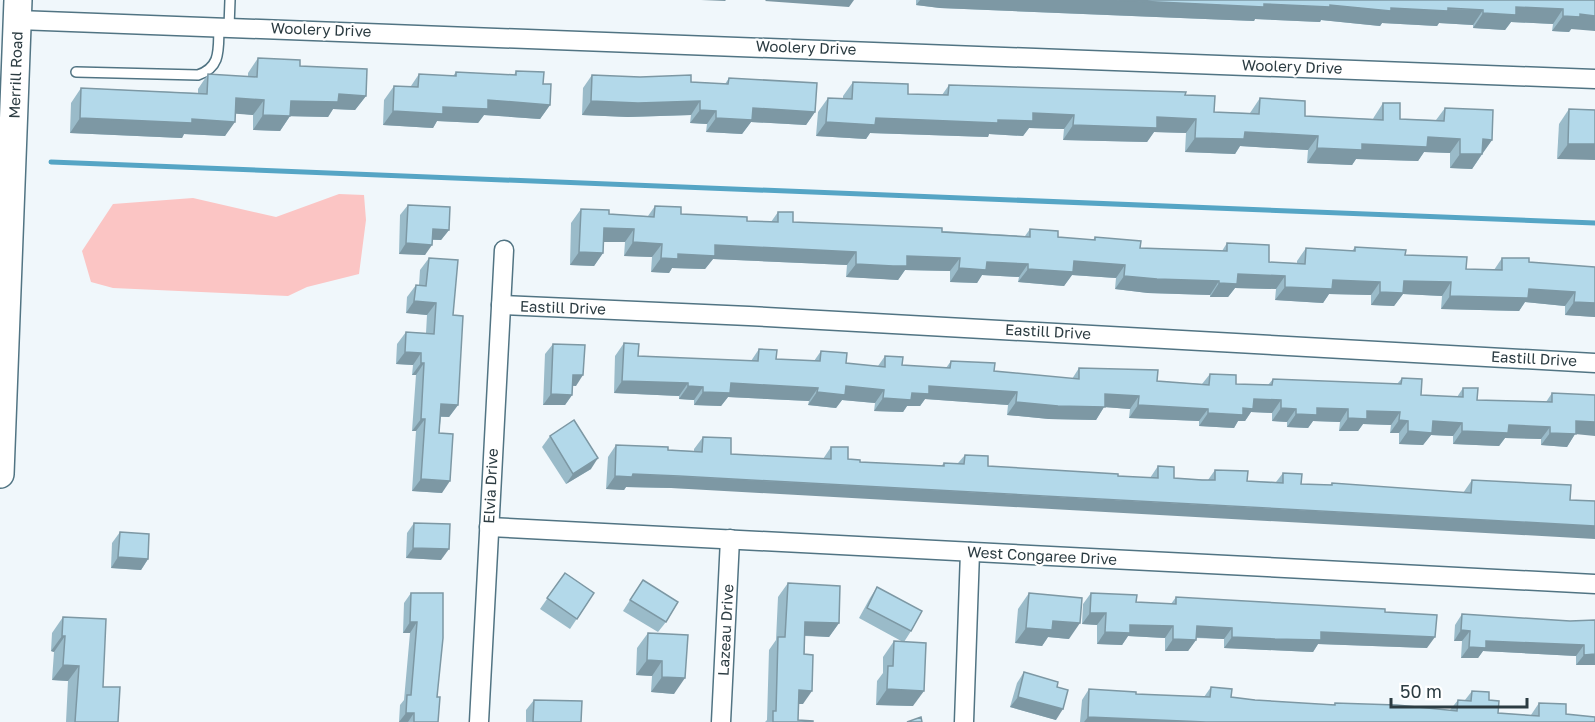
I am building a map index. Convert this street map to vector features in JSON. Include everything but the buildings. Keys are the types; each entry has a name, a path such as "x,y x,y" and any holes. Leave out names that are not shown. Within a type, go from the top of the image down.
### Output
{"main road":[{"name":"Merrill Road","path":"0,474 5,221 18,10"}],"street":[{"name":"Woolery Drive","path":"18,10 224,26 1595,79"},
{"name":"Elvia Drive","path":"479,722 504,250"},
{"name":"Eastill Drive","path":"501,305 761,316 1595,363"},
{"name":"West Congaree Drive","path":"489,527 1595,585"},
{"name":"Lazeau Drive","path":"721,722 730,538"},
{"path":"964,722 970,552"}],"lane":[{"path":"76,72 198,75 207,72 218,57 230,0"}],"shaded area":[{"path":"339,194 364,195 366,220 359,274 307,287 288,296 113,288 91,282 82,251 113,204 193,198 276,217"}],"waterway":[{"path":"51,162 1595,223"}]}
